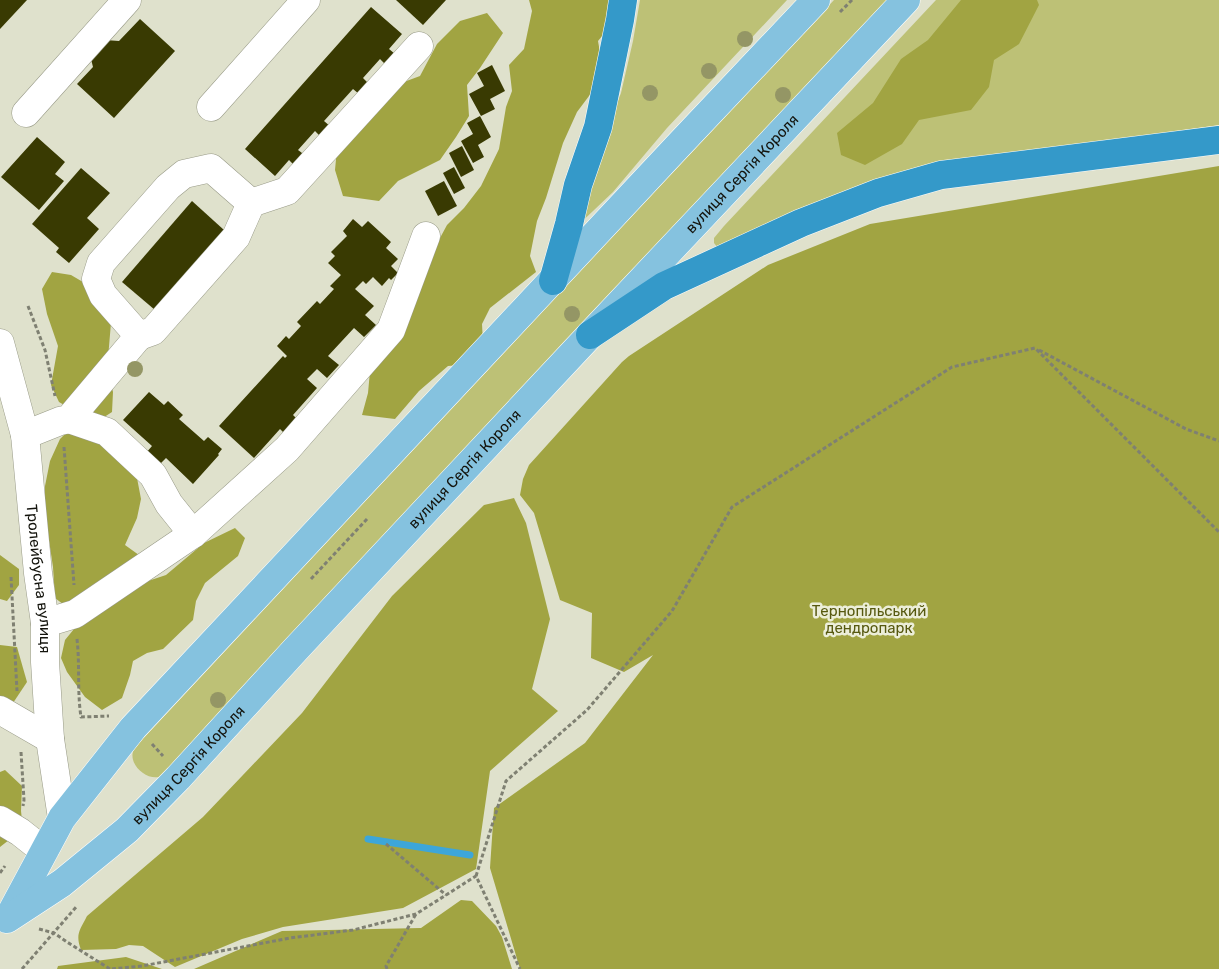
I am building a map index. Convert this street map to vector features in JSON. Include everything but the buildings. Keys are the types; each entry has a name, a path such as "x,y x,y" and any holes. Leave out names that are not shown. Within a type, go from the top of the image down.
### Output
{"highway":[{"path":"553,281 578,185 598,127 620,20 622,0"},
{"path":"590,335 664,286 801,223 878,193 941,175 1219,140"}],"main road":[{"path":"4,925 62,818 133,728 816,0"},
{"name":"вулиця Сергія Короля","path":"4,925 62,883 127,830 178,778 296,649 906,0"}],"street":[{"path":"26,113 127,0"},
{"path":"211,107 306,0"},
{"path":"25,435 65,420 138,336 153,331 236,237 250,203 287,191 419,46"},
{"path":"138,336 103,295 96,279 101,263 168,187 184,174 211,168 250,203"},
{"path":"45,623 75,614 193,534 288,449 391,330 426,236"},
{"name":"Тролейбусна вулиця","path":"0,343 25,435 38,573 45,623 45,662 50,740 62,818"},
{"path":"65,420 107,432 153,475 169,504 193,534"},
{"path":"10,716 50,740"},
{"path":"10,826 44,851"}],"path":[{"path":"28,306 45,350 56,397 65,420 65,452 79,657 78,700 81,716 113,716"},
{"path":"4,925 54,933 111,969 142,966 290,938 354,930 416,914 476,876 506,781 587,710 672,611 732,507 952,367 1034,348 1186,429 1219,441"},
{"path":"1034,348 1219,532"},
{"path":"0,873 8,861 10,826 24,800 10,716 10,576"},
{"path":"148,741 165,759"},
{"path":"386,844 446,895"},
{"path":"476,876 520,969"},
{"path":"387,969 386,966 416,914"}],"green space":[{"path":"529,0 616,0 617,18 598,41 604,76 577,112 563,143 537,221 530,256 536,272 490,308 482,324 483,343 460,365 448,366 419,391 395,419 362,415 368,393 370,371 447,225 464,208 481,186 499,149 506,107 512,91 509,65 524,49 532,11"},
{"path":"640,0 787,0 667,128 613,192 573,230 596,156 621,93"},
{"path":"834,0 889,0 166,774 154,777 143,773 133,760 132,754 137,745"},
{"path":"936,0 1219,0 1219,125 1052,149 718,248 714,243 714,238 724,226"},
{"path":"961,0 1037,0 1039,5 1019,44 994,60 989,87 971,110 919,120 902,144 865,165 841,155 837,133 873,103 901,59 928,40"},
{"path":"487,13 503,33 467,85 469,116 440,160 398,181 379,201 343,196 335,170 337,149 385,89 420,76 437,44 460,21"},
{"name":"Тернопільський дендропарк","path":"1219,166 1219,969 520,969 490,868 494,808 585,743 653,655 624,672 591,658 592,613 560,600 534,513 520,495 523,479 529,465 629,356 768,265 870,224"},
{"path":"52,272 71,275 88,285 112,311 107,370 113,392 112,412 95,423 59,402 51,385 58,346 47,314 42,289"},
{"path":"72,427 118,454 137,478 141,499 137,518 125,545 150,563 145,582 166,575 204,543 235,528 245,538 238,556 205,583 196,601 193,620 163,649 147,653 133,661 122,698 102,710 85,697 67,672 61,658 65,640 74,629 72,611 55,598 53,567 45,514 45,486 50,461 60,439"},
{"path":"514,498 526,523 550,619 532,689 558,711 490,771 476,869 403,908 283,927 242,939 175,967 143,946 129,945 116,949 81,950 78,936 87,916 203,817 302,713 392,596 484,505"},
{"path":"0,555 19,569 19,585 7,601 0,599"},
{"path":"0,645 17,647 27,682 11,706 0,705"},
{"path":"5,770 22,786 21,811 23,829 0,847 0,772"},
{"path":"461,900 472,901 496,926 502,937 512,969 194,969 282,931 421,928"},
{"path":"126,957 162,969 57,969 58,966"}],"waterway":[{"path":"368,839 470,855"}]}
